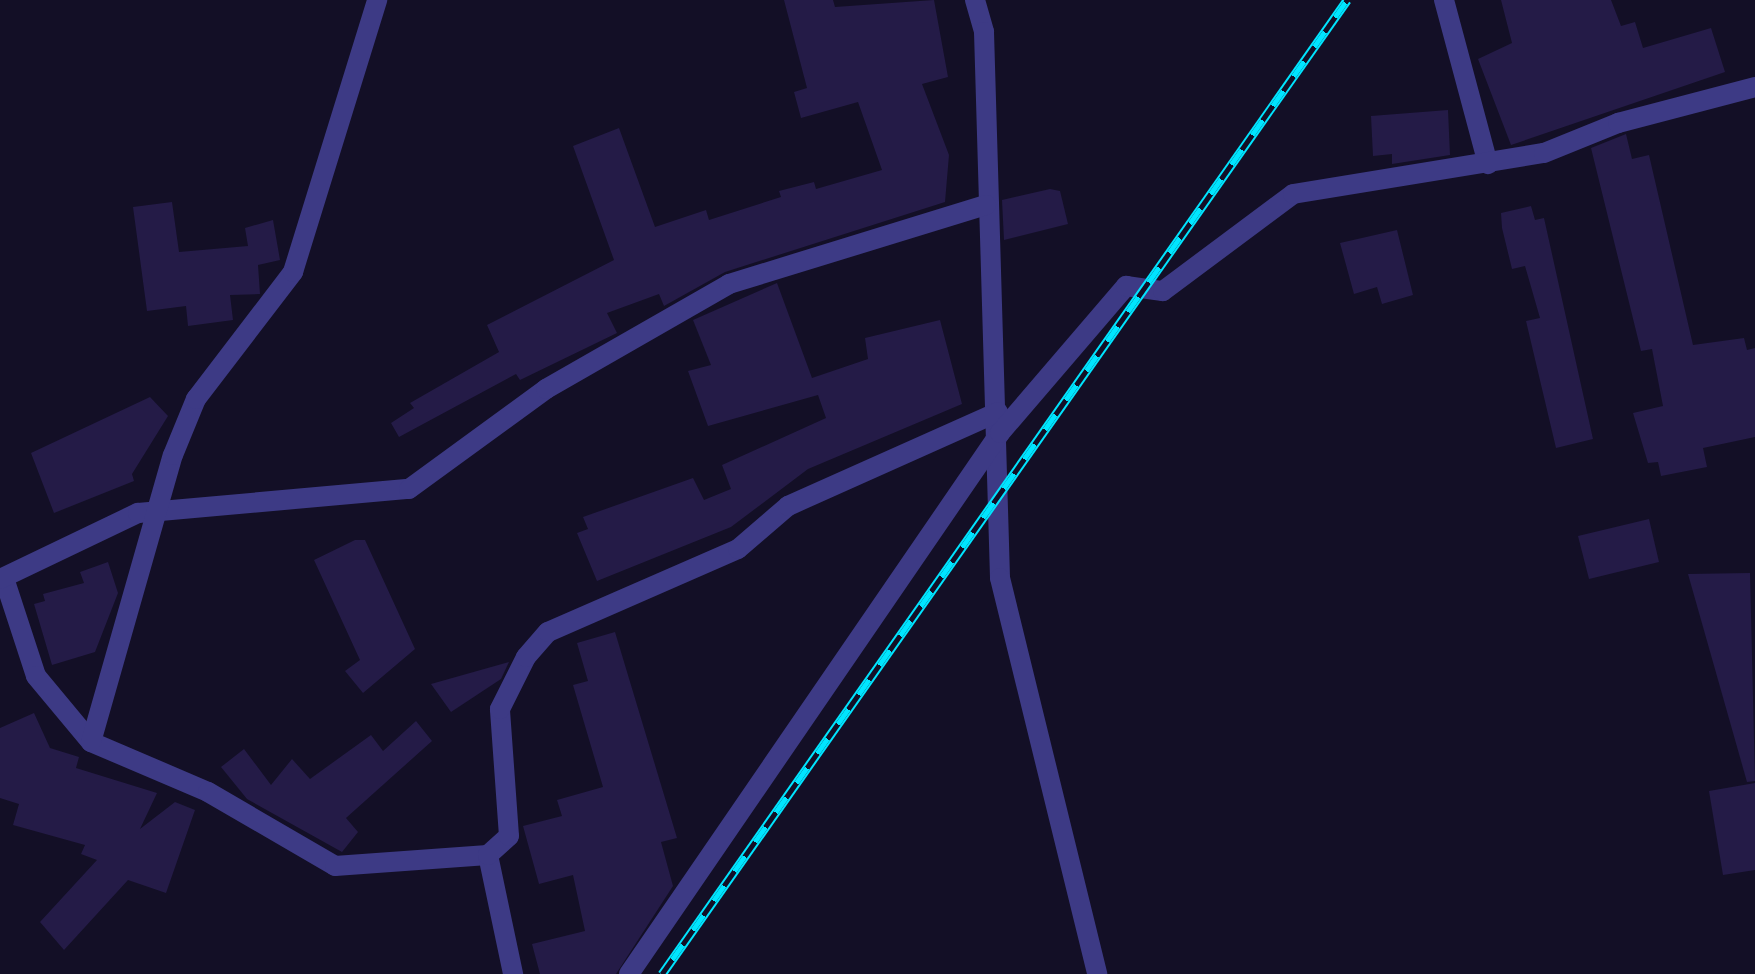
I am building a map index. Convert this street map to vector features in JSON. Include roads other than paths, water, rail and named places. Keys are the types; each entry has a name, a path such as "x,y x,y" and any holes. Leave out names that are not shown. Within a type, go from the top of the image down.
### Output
{"street":[{"path":"91,742 155,512 196,399 293,272 377,0"},
{"path":"975,0 984,32 986,205 1000,433 1000,578 1097,974"},
{"path":"1444,0 1488,164"},
{"path":"629,974 1000,433 1126,286 1163,291 1293,194 1488,164 1755,87"},
{"path":"986,205 729,284 546,389 409,489 155,512 2,578 36,676 91,742 208,792 335,866 488,855 509,836 500,709 526,657 548,632 738,549 788,506 998,412"},
{"path":"488,855 513,974"}],"railway":[{"path":"662,974 1347,0"}]}
